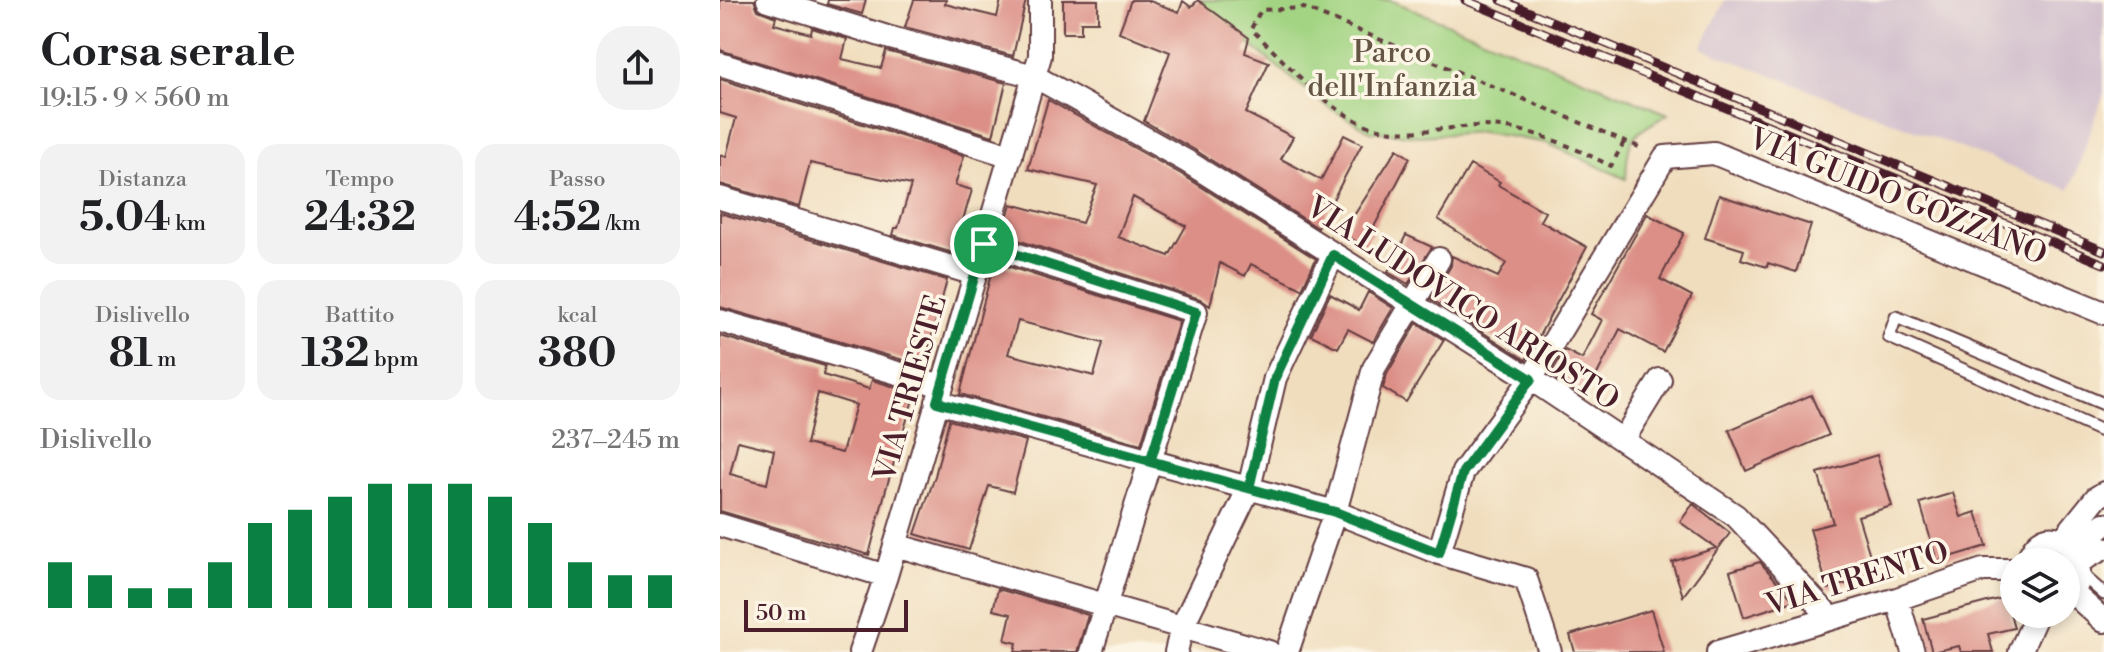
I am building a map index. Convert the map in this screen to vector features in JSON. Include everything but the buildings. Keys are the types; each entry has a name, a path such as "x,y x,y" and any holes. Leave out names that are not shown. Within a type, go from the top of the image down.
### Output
{"street":[{"name":"VIA LUDOVICO ARIOSTO","path":"768,0 887,37 1034,76 1188,162 1531,379 1736,516 1831,618"},
{"name":"VIA TRIESTE","path":"860,652 886,576 1040,56 1040,0"},
{"path":"720,64 1011,156"},
{"name":"VIA GUIDO GOZZANO","path":"1665,157 1714,153 2104,313"},
{"path":"1439,553 1463,472 1531,379 1665,157"},
{"path":"720,198 975,274"},
{"path":"984,244 1196,312 1091,652"},
{"path":"1176,652 1182,627 1249,488 1275,378 1333,255"},
{"path":"1287,652 1335,512 1374,368 1439,259"},
{"path":"720,321 1150,462 1335,512 1439,553 1526,579 1550,652"},
{"path":"1623,440 1660,380"},
{"path":"2104,493 2096,498 2080,565 2104,621"},
{"path":"2080,565 2104,524"},
{"path":"720,525 886,576"},
{"path":"2036,548 2055,538 2064,548"},
{"path":"895,545 1269,652"},
{"name":"VIA TRENTO","path":"1718,652 1983,570 2000,570"},
{"path":"1897,599 1913,652"},
{"path":"2020,652 2031,628"}],"lane":[{"path":"2104,404 1896,317 1889,337 2104,432"},
{"path":"2080,565 2104,594"}],"path":[{"path":"1624,142 1611,166 1562,141 1508,127 1478,126 1414,132 1387,131 1365,125 1327,101 1251,29 1261,10 1304,8 1665,157"}],"shaded area":[{"path":"1725,0 2104,0 2104,93 2070,190 1701,48"}],"green space":[{"name":"Parco dell'Infanzia","path":"1202,0 1390,0 1668,114 1639,132 1630,144 1626,179 1547,143 1482,132 1418,136 1370,131 1328,107 1199,4"}],"railway":[{"path":"1465,0 2104,264"},
{"path":"1501,0 2104,251"}],"route":[{"path":"984,244 937,402 1150,462 1335,512 1439,553 1463,472 1531,379 1333,255 1275,378 1249,488 1150,462 1196,312 984,244"}]}
